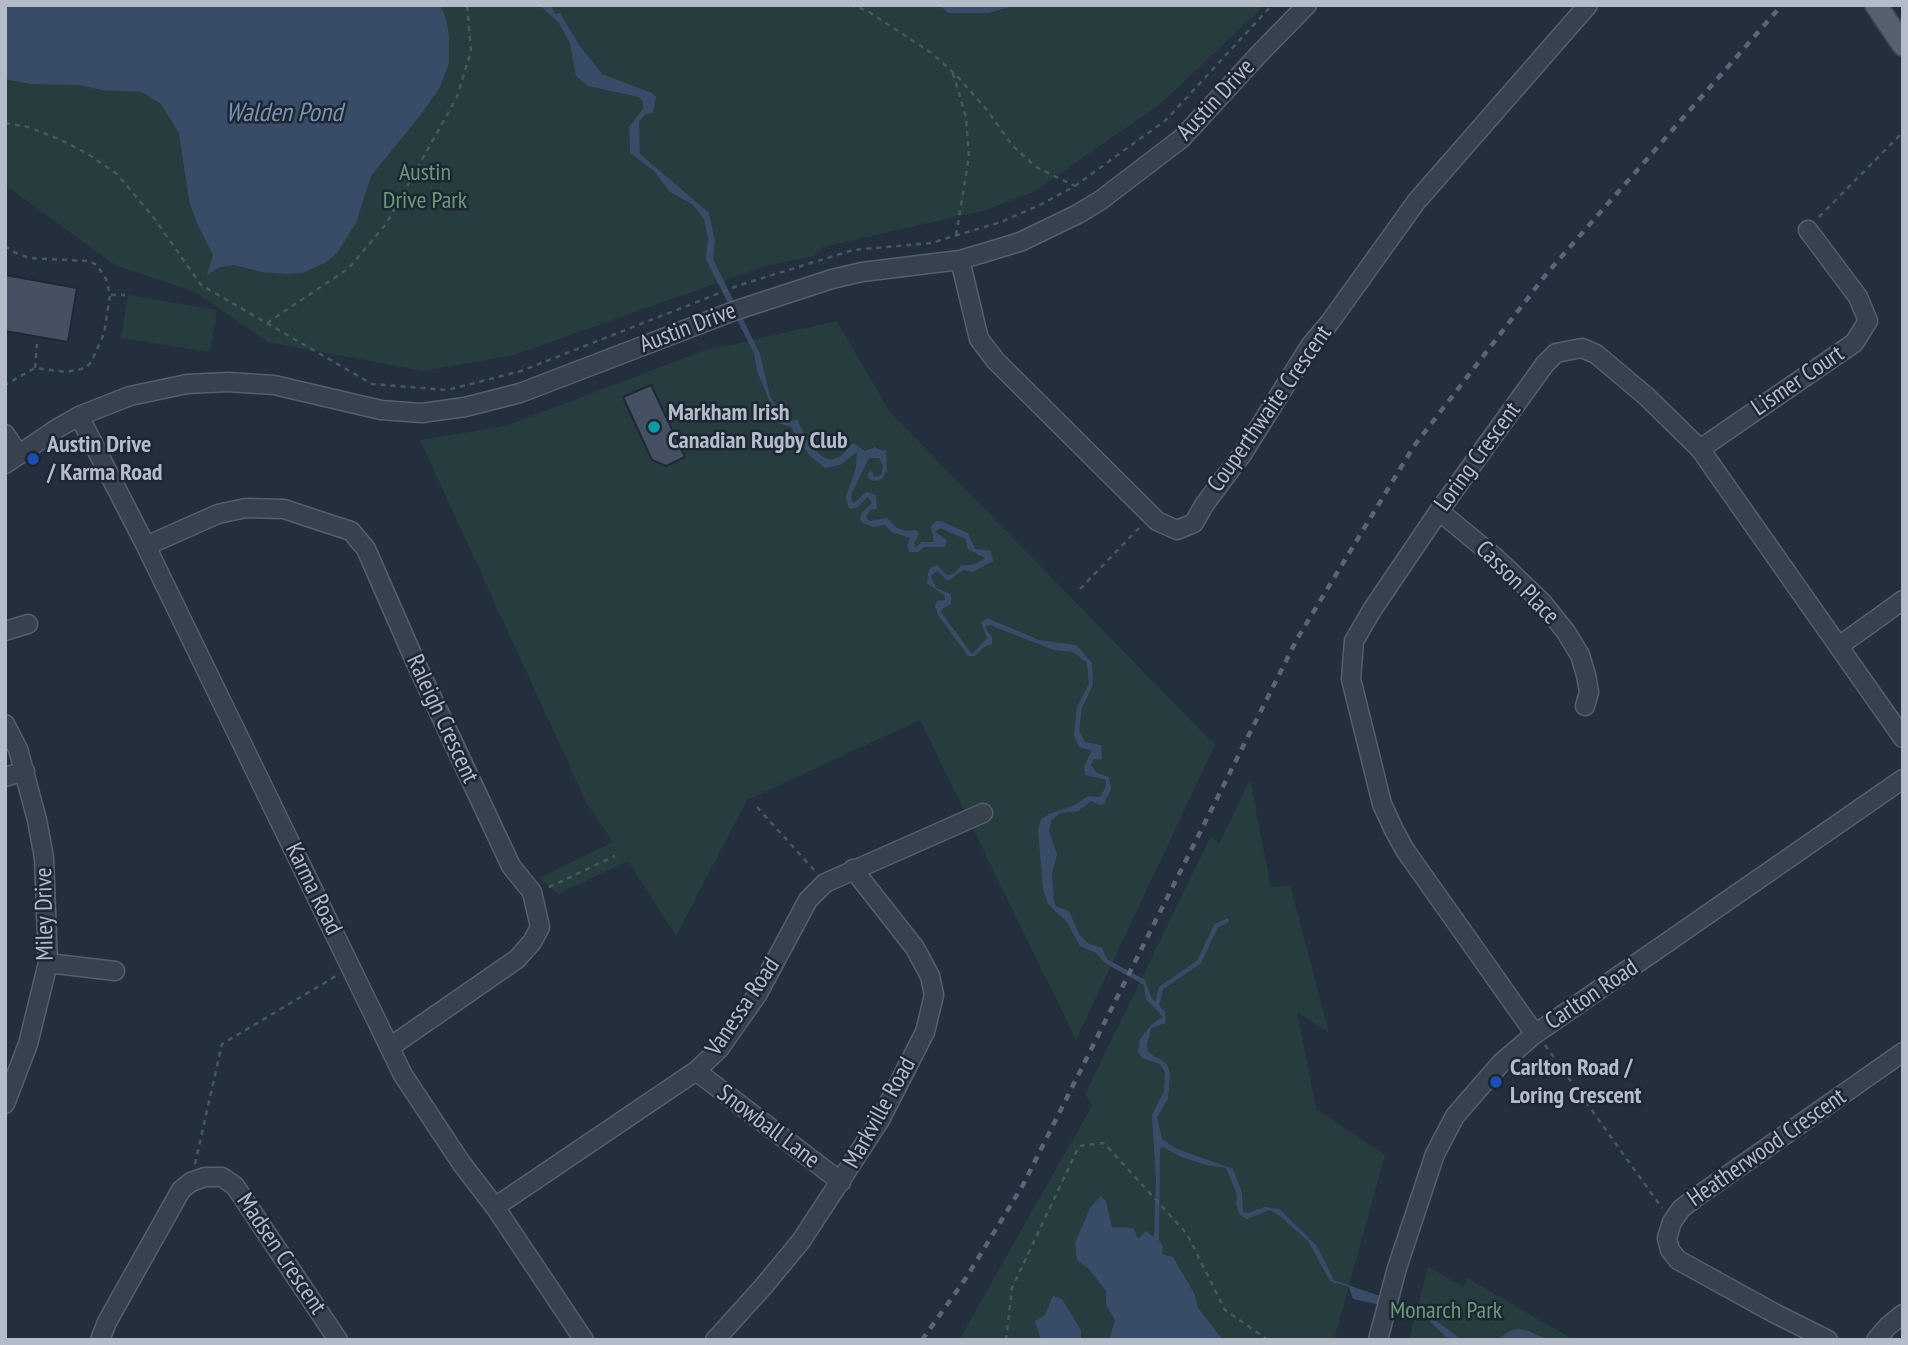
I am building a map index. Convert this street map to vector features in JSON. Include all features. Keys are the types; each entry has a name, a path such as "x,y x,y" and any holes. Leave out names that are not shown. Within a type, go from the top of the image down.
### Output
{"main road":[{"path":"1875,5 1903,46"}],"street":[{"name":"Austin Drive","path":"12,460 79,416 130,396 187,384 228,382 274,385 381,410 422,413 465,407 520,393 734,310 832,279 862,272 960,260 1020,242 1078,214 1122,186 1182,138 1307,5"},
{"name":"Couperthwaite Crescent","path":"960,260 979,339 996,361 1157,522 1177,530 1194,523 1204,505 1243,453 1310,346 1416,202 1588,5"},
{"name":"Lismer Court","path":"1700,449 1854,343 1868,321 1858,297 1808,230"},
{"name":"Loring Crescent","path":"1535,1034 1394,831 1382,804 1351,679 1354,641 1359,632 1440,510 1545,364 1556,353 1582,348 1596,354 1646,396 1700,449 1903,738"},
{"name":"Karma Road","path":"79,416 146,546 403,1075 584,1340"},
{"path":"5,434 12,460"},
{"name":"Raleigh Crescent","path":"146,546 218,514 246,508 284,509 351,531 366,549 511,866 533,895 540,927 532,942 517,959 390,1047"},
{"name":"Casson Place","path":"1440,510 1542,602 1566,632 1580,655 1586,675 1589,692 1585,705"},
{"path":"1839,646 1903,600"},
{"path":"5,631 27,624"},
{"name":"Miley Drive","path":"5,724 18,749 25,771 44,858 48,963 28,1044 5,1104"},
{"path":"5,777 25,771"},
{"name":"Carlton Road","path":"1379,1334 1431,1165 1455,1116 1502,1062 1535,1034 1903,779"},
{"name":"Vanessa Road","path":"495,1207 696,1071 719,1049 757,996 808,900 825,883 983,813"},
{"name":"Markville Road","path":"715,1340 802,1241 880,1120 925,1032 934,995 930,976 915,948 853,869"},
{"path":"48,963 115,971"},
{"name":"Heatherwood Crescent","path":"1828,1340 1678,1260 1670,1250 1667,1238 1672,1222 1681,1209 1903,1052"},
{"name":"Snowball Lane","path":"696,1071 841,1182"},
{"name":"Madsen Crescent","path":"191,1182 205,1177 222,1177 235,1186 338,1340"},
{"path":"100,1340 107,1322 174,1199 191,1182"},
{"path":"1875,1340 1903,1314"}],"path":[{"path":"267,323 349,268 386,224 457,97 471,51 467,5"},
{"path":"850,5 866,10 933,54 987,110 1012,145 1036,167 1075,186"},
{"path":"5,123 28,127 59,139 88,154 117,174 154,218 201,285 372,384 447,390 521,371 740,285 853,250 931,243 1001,222 1040,205 1075,186 1166,120 1272,5"},
{"path":"953,72 966,117 969,157 956,235"},
{"path":"1808,230 1833,200 1903,132"},
{"path":"5,246 29,258 89,261 97,265 106,279 110,295 104,334 86,368 66,372 35,368 5,385"},
{"path":"110,295 125,295"},
{"path":"35,368 37,344"},
{"path":"1080,589 1151,516"},
{"path":"757,807 825,883"},
{"path":"533,895 615,856"},
{"path":"191,1182 222,1044 351,967"},
{"path":"1535,1034 1554,1055 1672,1222"},
{"path":"1006,1340 1012,1289 1079,1146 1104,1143 1187,1234 1225,1310 1268,1340"}],"green space":[{"name":"Austin Drive Park","path":"5,5 1265,5 1159,105 1033,192 986,210 823,247 814,256 765,266 514,355 423,371 268,342 195,292 115,265 5,185"},
{"path":"128,295 217,310 210,352 121,338"},
{"path":"837,321 889,411 1215,745 1076,1040 920,720 747,800 676,936 628,861 558,894 539,878 613,842 587,804 420,440 505,426 703,351"},
{"path":"1250,780 1271,887 1290,885 1329,1033 1297,1012 1316,1109 1385,1155 1334,1340 959,1340 1089,1111 1092,1105 1085,1094 1211,836 1219,843"},
{"name":"Monarch Park","path":"1428,1267 1464,1287 1467,1278 1574,1340 1409,1340"}],"water":[{"name":"Walden Pond","path":"5,5 440,5 446,18 449,37 449,63 440,87 371,176 356,223 337,253 325,263 302,273 262,272 234,265 220,267 207,275 213,255 189,200 179,133 161,104 142,92 102,90 79,85 31,84 5,79"},
{"path":"539,5 551,5 555,14 560,13 579,45 602,74 652,93 656,97 653,113 645,114 639,122 640,154 709,213 715,242 713,259 760,354 770,396 777,407 777,418 783,416 789,422 797,419 808,443 821,456 831,460 841,456 853,443 865,451 875,447 886,450 887,470 882,479 869,479 871,470 874,477 881,475 883,466 879,458 869,458 852,493 851,500 854,503 866,492 876,495 877,509 871,509 866,516 869,521 887,518 897,528 916,530 919,533 915,548 922,542 934,542 931,526 941,521 968,533 975,549 991,551 993,561 973,572 963,570 948,581 937,571 931,576 936,588 951,594 951,604 941,612 972,654 987,638 981,623 987,618 1039,640 1076,645 1092,663 1093,684 1082,708 1079,730 1085,742 1101,745 1101,760 1094,759 1091,765 1097,773 1109,777 1111,789 1104,804 1091,801 1078,811 1060,813 1051,821 1049,831 1057,854 1052,874 1054,902 1056,906 1069,911 1079,934 1087,943 1102,948 1107,959 1145,980 1151,997 1165,1012 1166,1023 1151,1028 1147,1045 1148,1052 1166,1063 1170,1073 1168,1099 1157,1117 1162,1139 1175,1148 1233,1169 1242,1193 1243,1212 1248,1213 1264,1207 1279,1209 1317,1246 1334,1280 1423,1311 1462,1340 1446,1337 1422,1314 1353,1299 1349,1287 1330,1281 1308,1241 1280,1216 1270,1210 1247,1219 1240,1215 1236,1205 1237,1195 1226,1168 1179,1156 1163,1147 1160,1149 1159,1240 1163,1247 1162,1254 1173,1257 1195,1295 1198,1308 1223,1340 1109,1340 1115,1320 1106,1305 1106,1291 1089,1269 1077,1260 1075,1243 1090,1208 1101,1196 1106,1201 1112,1227 1133,1228 1138,1239 1146,1231 1154,1237 1156,1181 1152,1115 1164,1091 1165,1072 1160,1064 1142,1058 1138,1052 1140,1039 1152,1024 1163,1017 1146,999 1144,985 1105,963 1096,953 1080,946 1067,922 1048,904 1043,889 1038,830 1041,819 1075,805 1088,796 1100,797 1106,787 1106,780 1085,775 1084,766 1092,751 1079,747 1074,735 1077,707 1089,684 1087,663 1073,652 1054,650 990,625 986,626 986,629 992,637 992,644 984,647 975,656 968,656 938,615 935,606 937,601 945,600 944,595 927,583 928,574 930,568 937,565 947,575 953,574 961,566 976,564 985,558 968,549 965,539 940,528 935,532 947,540 945,547 924,547 918,552 909,552 907,545 910,538 892,532 885,525 873,527 863,523 860,519 862,512 872,503 868,497 856,508 850,509 846,496 856,468 857,452 840,465 825,468 809,455 791,427 769,420 771,405 757,371 754,353 706,260 708,238 704,219 692,204 670,192 654,171 630,153 629,127 643,109 643,102 639,97 588,86 576,76 570,43 558,22"},
{"path":"939,5 1016,5 989,13 948,13"},
{"path":"1053,1296 1062,1299 1081,1330 1081,1340 1041,1340 1035,1321 1045,1315"},
{"path":"1515,1329 1526,1330 1549,1340 1497,1340"}],"building":[{"path":"5,275 77,288 68,342 5,331"},
{"name":"Markham Irish Canadian Rugby Club","path":"651,385 685,457 666,466 652,460 623,397"}],"waterway":[{"path":"1157,1005 1161,988 1199,962 1216,926 1227,921"}],"railway":[{"path":"922,1340 966,1278 1023,1185 1297,639 1414,446 1548,272 1782,5"}],"place":[{"name":"Markham Irish Canadian Rugby Club","path":"654,427"},
{"name":"Austin Drive / Karma Road","path":"33,459"},
{"name":"Carlton Road / Loring Crescent","path":"1496,1082"}]}
